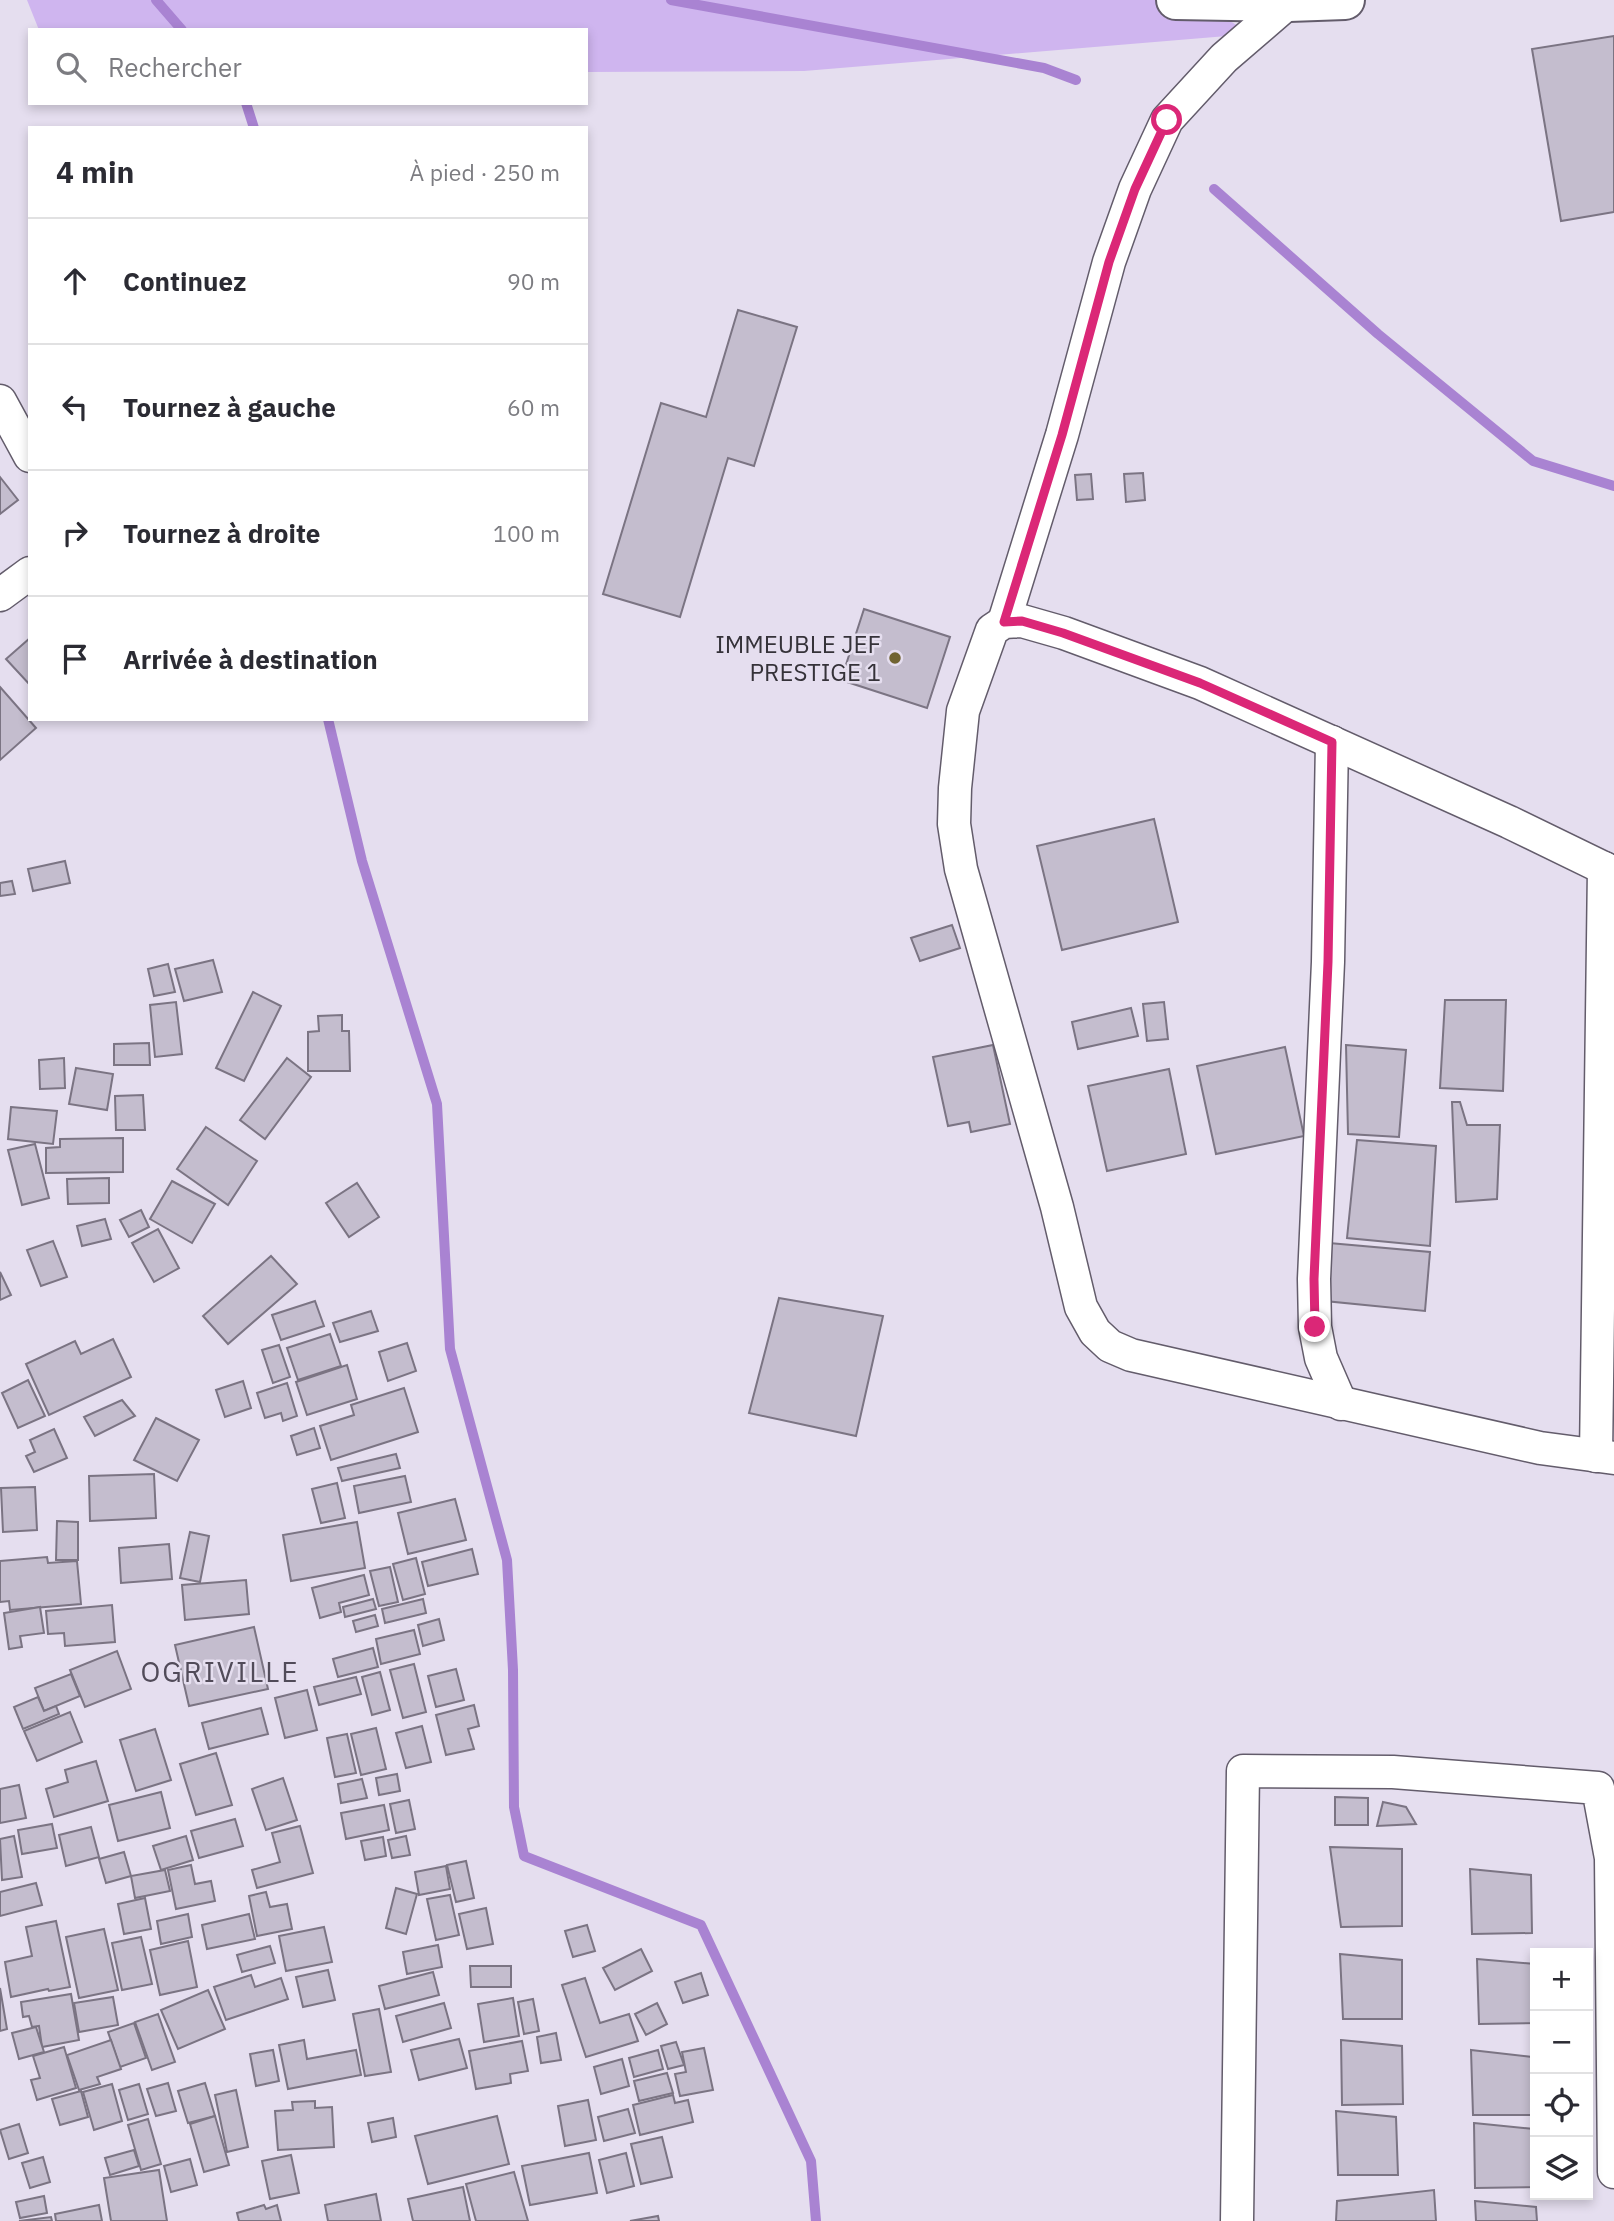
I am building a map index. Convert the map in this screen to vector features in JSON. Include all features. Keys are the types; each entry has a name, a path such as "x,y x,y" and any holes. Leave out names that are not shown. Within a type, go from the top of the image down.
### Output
{"street":[{"path":"1176,0 1345,0"},
{"path":"1004,622 1062,435 1109,262 1135,189 1167,120 1224,58 1289,2"},
{"path":"0,401 28,452"},
{"path":"0,595 28,574"},
{"path":"1022,621 1053,630 1188,678 1332,742 1609,870 1605,1457 1540,1448 1131,1355 1110,1346 1095,1332 1081,1307 1057,1207 961,869 954,824 963,711 992,630 1004,622 1022,621"},
{"path":"1332,742 1328,962 1314,1291 1315,1327 1321,1358 1341,1404"},
{"path":"1237,2221 1243,1771 1393,1772 1598,1788 1613,1855 1614,2172"}],"shaded area":[{"path":"27,0 1196,0 1251,34 804,71 588,72 588,28 38,28"}],"building":[{"path":"1614,36 1614,212 1561,221 1532,49"},
{"path":"738,310 797,327 754,466 728,458 680,617 603,594 661,403 706,417"},
{"path":"1143,473 1145,500 1126,502 1124,474"},
{"path":"1091,474 1093,499 1077,500 1075,475"},
{"path":"0,477 18,500 0,514"},
{"name":"IMMEUBLE JEF PRESTIGE 1","path":"864,609 950,637 927,708 841,680"},
{"path":"28,640 28,683 6,659"},
{"path":"0,687 36,728 0,760"},
{"path":"1154,819 1178,922 1062,950 1037,846"},
{"path":"65,861 70,883 33,891 28,869"},
{"path":"12,881 15,894 0,896 0,883"},
{"path":"952,925 960,948 920,961 911,938"},
{"path":"213,960 222,992 184,1001 175,969"},
{"path":"168,964 175,992 154,996 148,969"},
{"path":"253,992 281,1006 244,1081 216,1068"},
{"path":"1445,1000 1506,1000 1503,1091 1440,1088"},
{"path":"176,1002 182,1054 155,1057 150,1005"},
{"path":"1164,1002 1168,1039 1147,1041 1143,1004"},
{"path":"1131,1008 1138,1036 1078,1049 1072,1022"},
{"path":"342,1015 342,1031 349,1031 350,1071 308,1071 308,1032 319,1031 318,1016"},
{"path":"149,1043 150,1065 114,1065 114,1044"},
{"path":"993,1045 1010,1124 971,1132 969,1122 948,1126 933,1057"},
{"path":"1346,1045 1406,1050 1399,1137 1348,1134"},
{"path":"1285,1047 1304,1136 1216,1154 1197,1066"},
{"path":"64,1058 65,1088 40,1089 39,1060"},
{"path":"287,1058 311,1077 265,1139 240,1120"},
{"path":"76,1068 113,1074 107,1110 69,1104"},
{"path":"1169,1069 1186,1154 1107,1171 1088,1086"},
{"path":"143,1095 145,1130 116,1130 115,1096"},
{"path":"1452,1102 1460,1102 1467,1125 1500,1125 1497,1199 1456,1202"},
{"path":"11,1107 57,1111 53,1144 8,1139"},
{"path":"206,1127 257,1161 228,1205 177,1169"},
{"path":"123,1138 123,1172 46,1173 46,1148 60,1147 60,1139"},
{"path":"1357,1140 1436,1146 1430,1246 1347,1238"},
{"path":"35,1144 49,1198 22,1205 8,1150"},
{"path":"109,1178 109,1203 68,1204 67,1179"},
{"path":"172,1181 215,1204 192,1243 150,1219"},
{"path":"357,1183 379,1217 349,1237 326,1203"},
{"path":"141,1210 149,1227 129,1237 120,1220"},
{"path":"105,1219 111,1239 82,1246 77,1226"},
{"path":"158,1229 179,1268 154,1282 132,1243"},
{"path":"53,1241 67,1277 41,1286 27,1250"},
{"path":"1329,1243 1430,1252 1425,1311 1325,1301"},
{"path":"271,1256 297,1284 228,1344 203,1316"},
{"path":"0,1272 11,1295 0,1300"},
{"path":"779,1298 883,1316 856,1436 749,1413"},
{"path":"315,1301 324,1326 281,1340 272,1315"},
{"path":"371,1311 378,1331 340,1342 333,1323"},
{"path":"330,1334 341,1366 298,1380 287,1348"},
{"path":"113,1339 131,1377 49,1415 26,1364 75,1341 81,1354"},
{"path":"407,1343 416,1371 388,1381 379,1352"},
{"path":"279,1345 290,1377 273,1383 262,1350"},
{"path":"347,1365 357,1399 307,1415 296,1382"},
{"path":"28,1380 45,1416 18,1428 2,1393"},
{"path":"243,1381 251,1408 225,1417 216,1390"},
{"path":"287,1383 297,1416 283,1421 281,1413 265,1418 257,1393"},
{"path":"404,1388 418,1432 331,1460 320,1426 354,1415 351,1405"},
{"path":"122,1400 135,1416 95,1436 84,1417"},
{"path":"156,1418 199,1440 177,1481 134,1460"},
{"path":"314,1428 320,1448 297,1455 291,1436"},
{"path":"54,1429 67,1458 34,1472 26,1456 35,1452 30,1440"},
{"path":"396,1454 400,1468 342,1481 338,1468"},
{"path":"154,1474 156,1518 90,1521 89,1476"},
{"path":"405,1476 411,1502 359,1513 354,1486"},
{"path":"337,1483 345,1518 321,1523 312,1489"},
{"path":"35,1487 37,1530 3,1532 1,1488"},
{"path":"455,1499 466,1540 408,1554 398,1513"},
{"path":"57,1521 78,1522 78,1560 56,1560"},
{"path":"357,1522 365,1568 291,1581 283,1535"},
{"path":"190,1532 209,1536 200,1582 180,1578"},
{"path":"169,1544 172,1579 121,1583 119,1548"},
{"path":"472,1549 478,1574 428,1586 422,1562"},
{"path":"47,1557 48,1563 77,1561 81,1604 10,1610 9,1601 0,1602 0,1561"},
{"path":"416,1558 425,1594 403,1600 393,1564"},
{"path":"390,1567 398,1602 379,1606 370,1571"},
{"path":"364,1575 369,1595 339,1603 341,1612 320,1618 312,1588"},
{"path":"246,1580 249,1614 185,1620 182,1585"},
{"path":"373,1599 376,1609 345,1617 343,1607"},
{"path":"423,1599 426,1613 385,1623 382,1609"},
{"path":"112,1605 115,1642 65,1646 64,1633 48,1634 46,1611"},
{"path":"40,1607 44,1633 20,1636 22,1647 9,1649 4,1613"},
{"path":"375,1615 378,1626 356,1632 353,1621"},
{"path":"439,1619 444,1640 423,1646 418,1625"},
{"path":"254,1627 268,1689 189,1706 175,1645"},
{"path":"414,1630 420,1654 381,1664 376,1639"},
{"path":"373,1648 378,1667 338,1677 333,1659"},
{"path":"117,1651 131,1689 85,1707 70,1670"},
{"path":"414,1664 426,1712 403,1718 390,1670"},
{"path":"456,1669 464,1700 436,1707 428,1676"},
{"path":"380,1672 390,1710 372,1715 362,1677"},
{"path":"71,1674 80,1696 44,1711 35,1688"},
{"path":"356,1677 361,1694 319,1705 314,1687"},
{"path":"307,1690 317,1730 285,1738 275,1698"},
{"path":"38,1697 44,1711 56,1706 59,1714 23,1729 14,1707"},
{"path":"474,1705 479,1726 468,1729 474,1749 446,1755 436,1715"},
{"path":"261,1708 268,1734 209,1749 202,1723"},
{"path":"70,1712 82,1742 37,1761 24,1731"},
{"path":"422,1726 431,1762 406,1768 396,1733"},
{"path":"376,1728 386,1769 361,1775 351,1734"},
{"path":"155,1729 171,1780 136,1791 120,1740"},
{"path":"347,1734 356,1773 335,1777 327,1738"},
{"path":"216,1753 232,1805 196,1815 180,1764"},
{"path":"96,1761 108,1801 54,1817 46,1789 68,1782 65,1770"},
{"path":"397,1774 400,1791 379,1795 376,1778"},
{"path":"283,1778 297,1820 266,1830 252,1789"},
{"path":"362,1779 367,1798 341,1803 338,1784"},
{"path":"19,1785 26,1818 0,1823 0,1789"},
{"path":"161,1792 170,1828 118,1841 109,1805"},
{"path":"1335,1797 1368,1798 1368,1825 1335,1825"},
{"path":"409,1800 415,1829 396,1833 390,1804"},
{"path":"1383,1802 1406,1807 1416,1824 1377,1826"},
{"path":"384,1805 389,1830 346,1839 341,1813"},
{"path":"235,1819 243,1846 199,1858 191,1831"},
{"path":"52,1824 57,1848 22,1854 18,1830"},
{"path":"300,1826 313,1873 257,1888 252,1870 280,1862 272,1833"},
{"path":"91,1827 99,1857 66,1866 59,1835"},
{"path":"14,1836 22,1877 2,1880 0,1839"},
{"path":"186,1836 193,1860 161,1870 153,1846"},
{"path":"406,1836 410,1855 392,1858 388,1840"},
{"path":"383,1837 386,1856 365,1860 361,1841"},
{"path":"1330,1847 1402,1849 1402,1926 1341,1927"},
{"path":"124,1852 131,1876 106,1883 99,1859"},
{"path":"466,1861 474,1898 456,1902 447,1865"},
{"path":"191,1865 195,1884 211,1881 215,1901 176,1909 168,1870"},
{"path":"446,1866 450,1889 419,1895 415,1872"},
{"path":"1470,1869 1531,1875 1532,1933 1472,1934"},
{"path":"165,1870 170,1891 135,1898 131,1876"},
{"path":"36,1883 42,1905 0,1916 0,1892"},
{"path":"396,1888 417,1894 406,1934 386,1928"},
{"path":"266,1892 270,1907 287,1904 292,1929 257,1936 249,1896"},
{"path":"450,1895 459,1935 436,1940 427,1899"},
{"path":"145,1898 151,1929 124,1934 118,1904"},
{"path":"486,1908 493,1944 467,1949 459,1914"},
{"path":"188,1914 192,1937 161,1944 157,1921"},
{"path":"249,1914 255,1939 207,1949 202,1925"},
{"path":"56,1921 70,1987 11,1997 5,1962 32,1956 26,1927"},
{"path":"587,1925 595,1951 573,1957 565,1931"},
{"path":"324,1927 332,1962 286,1971 279,1936"},
{"path":"104,1929 118,1990 79,1998 66,1937"},
{"path":"141,1937 152,1984 122,1990 112,1943"},
{"path":"188,1941 197,1987 160,1995 150,1950"},
{"path":"438,1945 442,1967 407,1974 403,1952"},
{"path":"270,1946 275,1963 242,1972 237,1955"},
{"path":"641,1949 652,1971 615,1990 603,1968"},
{"path":"1340,1954 1402,1960 1402,2019 1343,2019"},
{"path":"1477,1959 1530,1964 1530,2023 1479,2024"},
{"path":"470,1966 511,1966 511,1987 471,1987"},
{"path":"328,1970 335,2000 303,2007 296,1977"},
{"path":"433,1972 439,1995 385,2009 379,1986"},
{"path":"701,1973 708,1995 683,2003 675,1982"},
{"path":"251,1975 255,1987 281,1978 288,1999 226,2020 214,1987"},
{"path":"585,1978 600,2023 629,2014 638,2041 586,2057 562,1985"},
{"path":"0,1988 7,2029 0,2031"},
{"path":"208,1990 225,2029 178,2049 161,2010"},
{"path":"71,1994 79,2040 42,2047 39,2026 32,2027 29,2016 23,2017 21,2002"},
{"path":"113,1997 118,2025 79,2032 74,2003"},
{"path":"513,1998 519,2036 484,2042 478,2004"},
{"path":"533,1999 539,2031 524,2034 518,2002"},
{"path":"444,2003 451,2028 403,2042 396,2016"},
{"path":"657,2003 667,2024 646,2035 635,2014"},
{"path":"379,2009 391,2072 365,2076 353,2014"},
{"path":"158,2014 175,2062 152,2070 135,2022"},
{"path":"134,2023 146,2058 120,2067 108,2032"},
{"path":"36,2027 44,2052 19,2059 12,2033"},
{"path":"556,2033 561,2060 541,2063 537,2037"},
{"path":"459,2039 467,2068 419,2080 411,2050"},
{"path":"111,2040 121,2069 97,2077 100,2084 79,2090 67,2055"},
{"path":"304,2040 307,2059 356,2050 361,2075 288,2089 279,2045"},
{"path":"1341,2040 1402,2046 1403,2104 1342,2105"},
{"path":"522,2041 528,2071 510,2074 511,2083 476,2089 469,2051"},
{"path":"676,2042 684,2065 668,2069 661,2046"},
{"path":"64,2047 76,2088 37,2100 31,2080 40,2078 33,2056"},
{"path":"704,2048 713,2090 680,2096 675,2074 686,2072 682,2052"},
{"path":"273,2050 279,2081 256,2086 250,2054"},
{"path":"658,2050 663,2069 634,2077 629,2058"},
{"path":"1471,2050 1530,2057 1530,2115 1473,2115"},
{"path":"622,2059 629,2086 601,2094 594,2067"},
{"path":"667,2073 673,2093 639,2101 634,2081"},
{"path":"168,2083 176,2111 156,2116 147,2089"},
{"path":"205,2083 215,2116 188,2123 178,2091"},
{"path":"112,2084 122,2121 94,2130 83,2092"},
{"path":"139,2084 148,2114 128,2120 119,2090"},
{"path":"236,2090 248,2147 227,2152 215,2095"},
{"path":"81,2091 88,2117 60,2125 52,2099"},
{"path":"673,2095 675,2103 688,2100 693,2122 640,2135 633,2105"},
{"path":"588,2100 596,2140 565,2146 558,2106"},
{"path":"315,2101 315,2108 332,2107 334,2147 278,2150 275,2111 293,2110 292,2102"},
{"path":"628,2109 635,2133 604,2141 598,2117"},
{"path":"1336,2111 1396,2117 1398,2175 1338,2175"},
{"path":"215,2116 229,2165 204,2172 190,2124"},
{"path":"497,2116 509,2164 428,2184 415,2136"},
{"path":"393,2118 396,2137 372,2142 368,2123"},
{"path":"148,2119 161,2164 141,2170 128,2125"},
{"path":"1474,2123 1530,2129 1530,2187 1475,2188"},
{"path":"19,2124 28,2153 9,2159 0,2130"},
{"path":"662,2137 672,2177 641,2184 631,2144"},
{"path":"134,2150 139,2166 110,2175 105,2158"},
{"path":"589,2153 597,2193 530,2205 522,2166"},
{"path":"626,2153 634,2186 607,2193 599,2160"},
{"path":"291,2155 299,2193 270,2199 262,2161"},
{"path":"43,2157 50,2182 30,2188 22,2163"},
{"path":"190,2159 197,2185 171,2192 164,2166"},
{"path":"159,2170 167,2221 111,2221 104,2178"},
{"path":"514,2172 528,2221 476,2221 466,2184"},
{"path":"463,2187 470,2221 413,2221 408,2199"},
{"path":"1434,2190 1436,2221 1336,2221 1337,2201"},
{"path":"376,2194 381,2221 328,2221 325,2205"},
{"path":"44,2196 47,2213 20,2218 16,2202"},
{"path":"1475,2201 1536,2207 1537,2221 1476,2221"},
{"path":"99,2205 102,2221 56,2221 55,2214"},
{"path":"264,2205 266,2209 277,2205 281,2221 239,2221 237,2213"},
{"path":"658,2216 659,2221 630,2221"},
{"path":"51,2217 52,2221 19,2221"}],"waterway":[{"path":"156,0 180,28"},
{"path":"671,0 1044,68 1076,80"},
{"path":"247,105 253,126"},
{"path":"1214,189 1378,334 1533,461 1614,486"},
{"path":"328,721 362,861 437,1104 450,1349 507,1560 513,1670 514,1807 524,1856 701,1925 811,2161 816,2221"}],"place":[{"name":"IMMEUBLE JEF PRESTIGE 1","path":"895,658"}],"district":[{"name":"OGRIVILLE","path":"220,1671"}],"route":[{"path":"1167,120 1135,189 1109,262 1062,435 1004,622 1022,621 1063,633 1200,683 1332,742 1328,962 1314,1279 1315,1327"}]}
